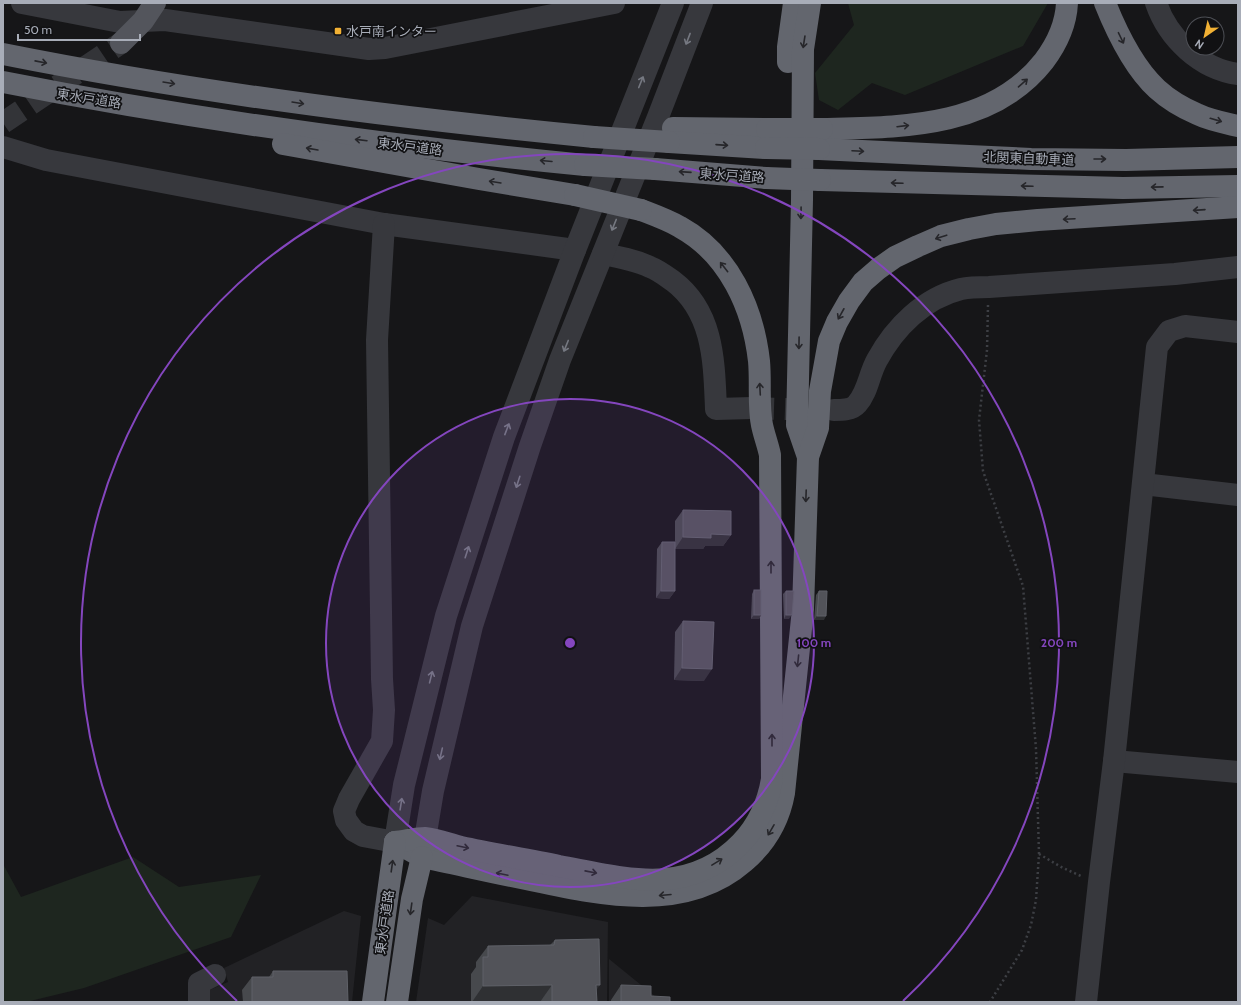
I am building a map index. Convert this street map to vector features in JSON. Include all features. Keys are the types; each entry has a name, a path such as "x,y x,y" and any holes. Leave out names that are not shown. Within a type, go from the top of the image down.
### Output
{"highway":[{"path":"770,455 783,425 788,47 794,3"},
{"path":"808,457 797,426 802,208 803,49 810,3"},
{"path":"3,54 62,66 286,102 414,119 506,120 598,131 671,135 821,139 959,117 982,108 1019,86 1036,72 1058,40 1067,3"},
{"path":"1105,3 1127,51 1157,89 1176,103 1198,115 1238,126"},
{"name":"東水戸道路","path":"3,82 59,93 295,132 484,155 585,165 766,178 820,180 1123,188 1238,186"},
{"path":"59,93 289,145 575,195 641,210 681,227 712,251 727,269 740,291 749,312 755,336 759,361 762,425 770,455 772,778 770,795 764,809 744,839 716,864 698,872 681,877 661,880 637,879 609,875 461,847 423,847"},
{"name":"北関東自動車道","path":"821,139 1031,159 1126,160 1238,157"},
{"path":"395,842 423,847 575,889 602,894 664,896 698,889 729,874 754,854 774,825 781,810 803,608 808,457 818,428 820,391 824,362 829,341 837,322 849,301 864,282 878,269 895,257 941,236 996,224 1238,207"},
{"name":"東水戸道路","path":"373,1002 395,842"},
{"name":"東水戸道路","path":"397,1002 412,899 423,847"}],"main road":[{"path":"121,43 149,12"}],"street":[{"path":"22,3 120,22 149,12 165,20 369,49 384,48 614,3"},
{"path":"384,224 377,340 382,679 384,710 382,741 349,799 344,811 346,820 354,831 363,836 395,842 404,785 446,616 504,437 575,250 673,3"},
{"path":"423,847 434,784 472,626 530,446 560,360 702,3"},
{"path":"1156,3 1170,30 1186,50 1205,62 1228,73 1238,74"},
{"path":"3,147 46,160 384,224 575,250"},
{"path":"603,254 651,267 680,286 691,297 703,318 712,346 716,408 752,408"},
{"path":"834,410 846,410 856,405 864,394 877,360 899,328 918,311 940,297 962,289 1175,274 1238,267"},
{"path":"1086,1002 1114,761 1157,347 1168,331 1184,326 1238,332"},
{"path":"1143,484 1238,495"},
{"path":"1114,761 1238,772"},
{"path":"199,1002 199,983 215,975"}],"path":[{"path":"989,287 986,350 979,420 983,471 1022,586 1036,749 1039,854 1036,900 1031,925 1022,950 990,1002"},
{"path":"1039,854 1062,868 1099,882"}],"shaded area":[{"path":"848,3 1048,3 1023,46 905,95 872,83 838,110 819,100 815,73 854,25"},
{"path":"133,857 179,887 261,875 231,937 84,988 26,1002 3,1002 3,864 21,897"},
{"path":"472,896 608,922 607,1002 416,1002 428,918 444,925"},
{"path":"344,911 361,916 352,1002 207,1002 207,991 228,982 224,968"},
{"path":"609,959 662,1002 609,1002"}],"building":[{"path":"683,510 731,511 731,535 711,534 711,538 683,537"},
{"path":"662,542 675,542 675,591 661,591"},
{"path":"754,590 761,590 761,615 754,615"},
{"path":"786,591 794,591 792,615 786,615"},
{"path":"819,591 827,591 826,616 817,616"},
{"path":"683,621 714,622 712,669 682,668"},
{"path":"599,939 600,985 596,985 597,1002 552,1002 552,985 483,986 483,957 488,957 488,946 554,945 555,940"},
{"path":"273,971 347,971 348,1002 252,1002 252,977 273,977"},
{"path":"621,985 651,986 651,996 670,997 670,1002 621,1002"}],"tunnel":[{"path":"3,123 121,43"},
{"path":"752,408 816,410"}],"place":[{"name":"水戸南インター","path":"338,31"}]}
